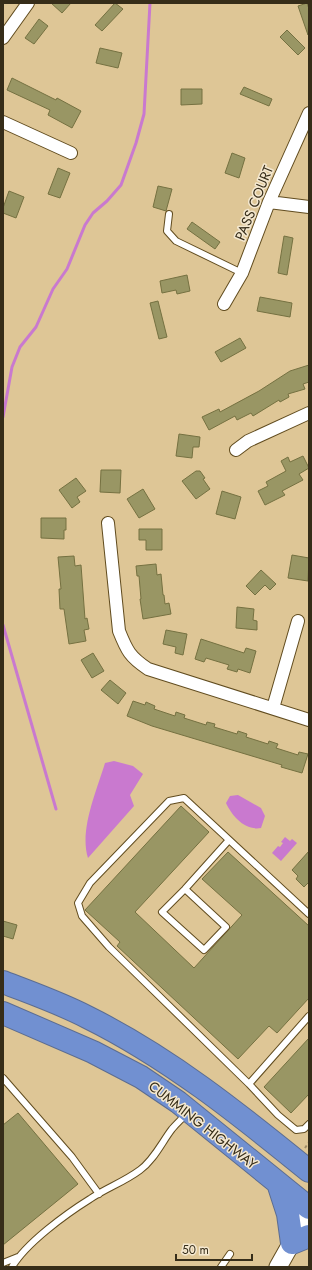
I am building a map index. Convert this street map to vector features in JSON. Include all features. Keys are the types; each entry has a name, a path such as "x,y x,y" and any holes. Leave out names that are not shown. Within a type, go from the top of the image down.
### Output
{"highway":[{"name":"CUMMING HIGHWAY","path":"3,982 87,1017 142,1048 202,1087 303,1159"},
{"name":"CUMMING HIGHWAY","path":"3,1013 93,1052 141,1077 188,1111 309,1208"},
{"path":"278,1183 288,1214 300,1240"}],"street":[{"path":"3,38 28,3"},
{"name":"PASS COURT","path":"224,304 242,273 269,202 309,113"},
{"path":"3,122 71,153"},
{"path":"269,202 309,207"},
{"path":"236,450 248,441 309,413"},
{"path":"108,523 119,631 125,647 135,660 148,669 309,720"},
{"path":"273,708 298,621"},
{"path":"278,1267 300,1240 309,1212"}],"lane":[{"path":"169,214 167,231 176,241 242,273"},
{"path":"309,914 184,798 169,801 90,883 78,904 82,916 109,947 249,1084 278,1116 296,1130 304,1129 309,1124"},
{"path":"185,889 226,927 204,950 162,912 229,840"},
{"path":"249,1084 309,1016"},
{"path":"3,1078 72,1157 99,1194"},
{"path":"12,1267 18,1257 52,1225 91,1198 120,1184 142,1169 188,1111"},
{"path":"221,1267 230,1254"},
{"path":"3,1264 18,1257"}],"path":[{"path":"303,1159 309,1142"}],"shaded area":[{"path":"114,761 133,766 143,774 130,795 134,806 88,858 86,835 90,810 105,763"},
{"path":"238,795 261,808 265,816 261,828 244,825 232,813 226,803 230,796"},
{"path":"285,837 290,841 292,839 297,843 281,861 272,853 278,846 280,847 283,843 281,842"}],"building":[{"path":"51,3 71,3 62,13"},
{"path":"115,3 123,9 102,31 95,25"},
{"path":"307,3 309,9 308,35 298,6"},
{"path":"39,19 48,26 34,44 25,38"},
{"path":"287,30 305,48 298,55 280,37"},
{"path":"100,48 122,53 118,68 96,63"},
{"path":"12,78 56,100 57,98 81,111 72,128 48,115 50,110 7,90"},
{"path":"244,87 272,99 269,106 240,94"},
{"path":"181,89 202,89 202,104 181,105"},
{"path":"232,153 245,158 239,178 225,173"},
{"path":"58,168 70,173 60,198 48,194"},
{"path":"158,186 172,189 166,211 153,207"},
{"path":"9,191 24,197 16,218 3,213 3,208"},
{"path":"192,222 220,242 215,249 187,229"},
{"path":"284,236 293,238 287,275 278,273"},
{"path":"187,275 190,291 177,294 176,290 162,293 160,281"},
{"path":"260,297 292,303 290,317 257,311"},
{"path":"158,301 167,337 159,339 150,303"},
{"path":"240,338 246,348 221,362 215,352"},
{"path":"309,365 309,382 303,384 305,389 288,394 289,397 280,402 279,400 253,416 251,413 237,420 235,416 209,430 202,417 219,409 220,412 259,391 290,371"},
{"path":"179,434 200,437 199,447 193,447 192,458 176,456"},
{"path":"303,456 309,468 299,474 303,480 282,491 285,495 265,505 258,491 268,486 266,482 286,471 281,461 288,457 290,462"},
{"path":"101,470 121,470 120,493 100,492"},
{"path":"196,471 200,471 205,478 203,479 210,489 196,499 182,481"},
{"path":"76,478 86,491 77,497 80,502 72,508 59,490"},
{"path":"143,489 155,509 139,518 127,499"},
{"path":"222,491 241,497 235,519 216,514"},
{"path":"41,518 66,518 64,539 41,538"},
{"path":"139,529 162,529 162,550 146,550 146,540 139,540"},
{"path":"292,555 309,558 308,581 288,578"},
{"path":"74,556 75,566 81,565 85,619 87,618 89,629 84,630 86,641 69,644 64,609 60,609 59,589 61,589 58,557"},
{"path":"156,564 157,575 161,574 165,604 169,603 171,614 143,619 139,576 137,576 136,566"},
{"path":"261,570 276,584 270,590 265,585 255,595 246,586"},
{"path":"237,607 254,609 253,620 257,621 257,630 236,628"},
{"path":"166,630 187,634 183,655 175,653 176,647 163,644"},
{"path":"201,639 244,653 246,648 256,651 250,673 238,669 237,672 227,669 229,665 206,658 204,662 195,659"},
{"path":"93,653 104,671 92,678 81,660"},
{"path":"110,680 126,693 118,704 101,690"},
{"path":"133,701 145,705 146,702 155,706 154,709 175,716 176,712 185,715 184,718 206,725 207,722 215,724 214,727 237,734 238,731 247,734 246,737 268,744 269,741 278,744 276,748 298,755 299,752 308,754 302,773 281,767 282,765 152,726 127,716"},
{"path":"181,806 209,832 135,912 194,968 242,915 202,879 228,852 309,926 309,998 277,1033 269,1026 238,1059 117,946 120,942 85,910"},
{"path":"309,851 309,882 304,887 296,879 298,876 292,870"},
{"path":"3,921 17,925 13,939 3,936"},
{"path":"309,1038 309,1094 291,1113 264,1087"},
{"path":"18,1113 78,1184 3,1245 3,1125"}],"waterway":[{"path":"3,417 12,367 20,347 36,327 53,289 67,269 85,225 93,213 107,201 121,185 136,143 144,114 150,3"},
{"path":"3,625 56,809"}]}
